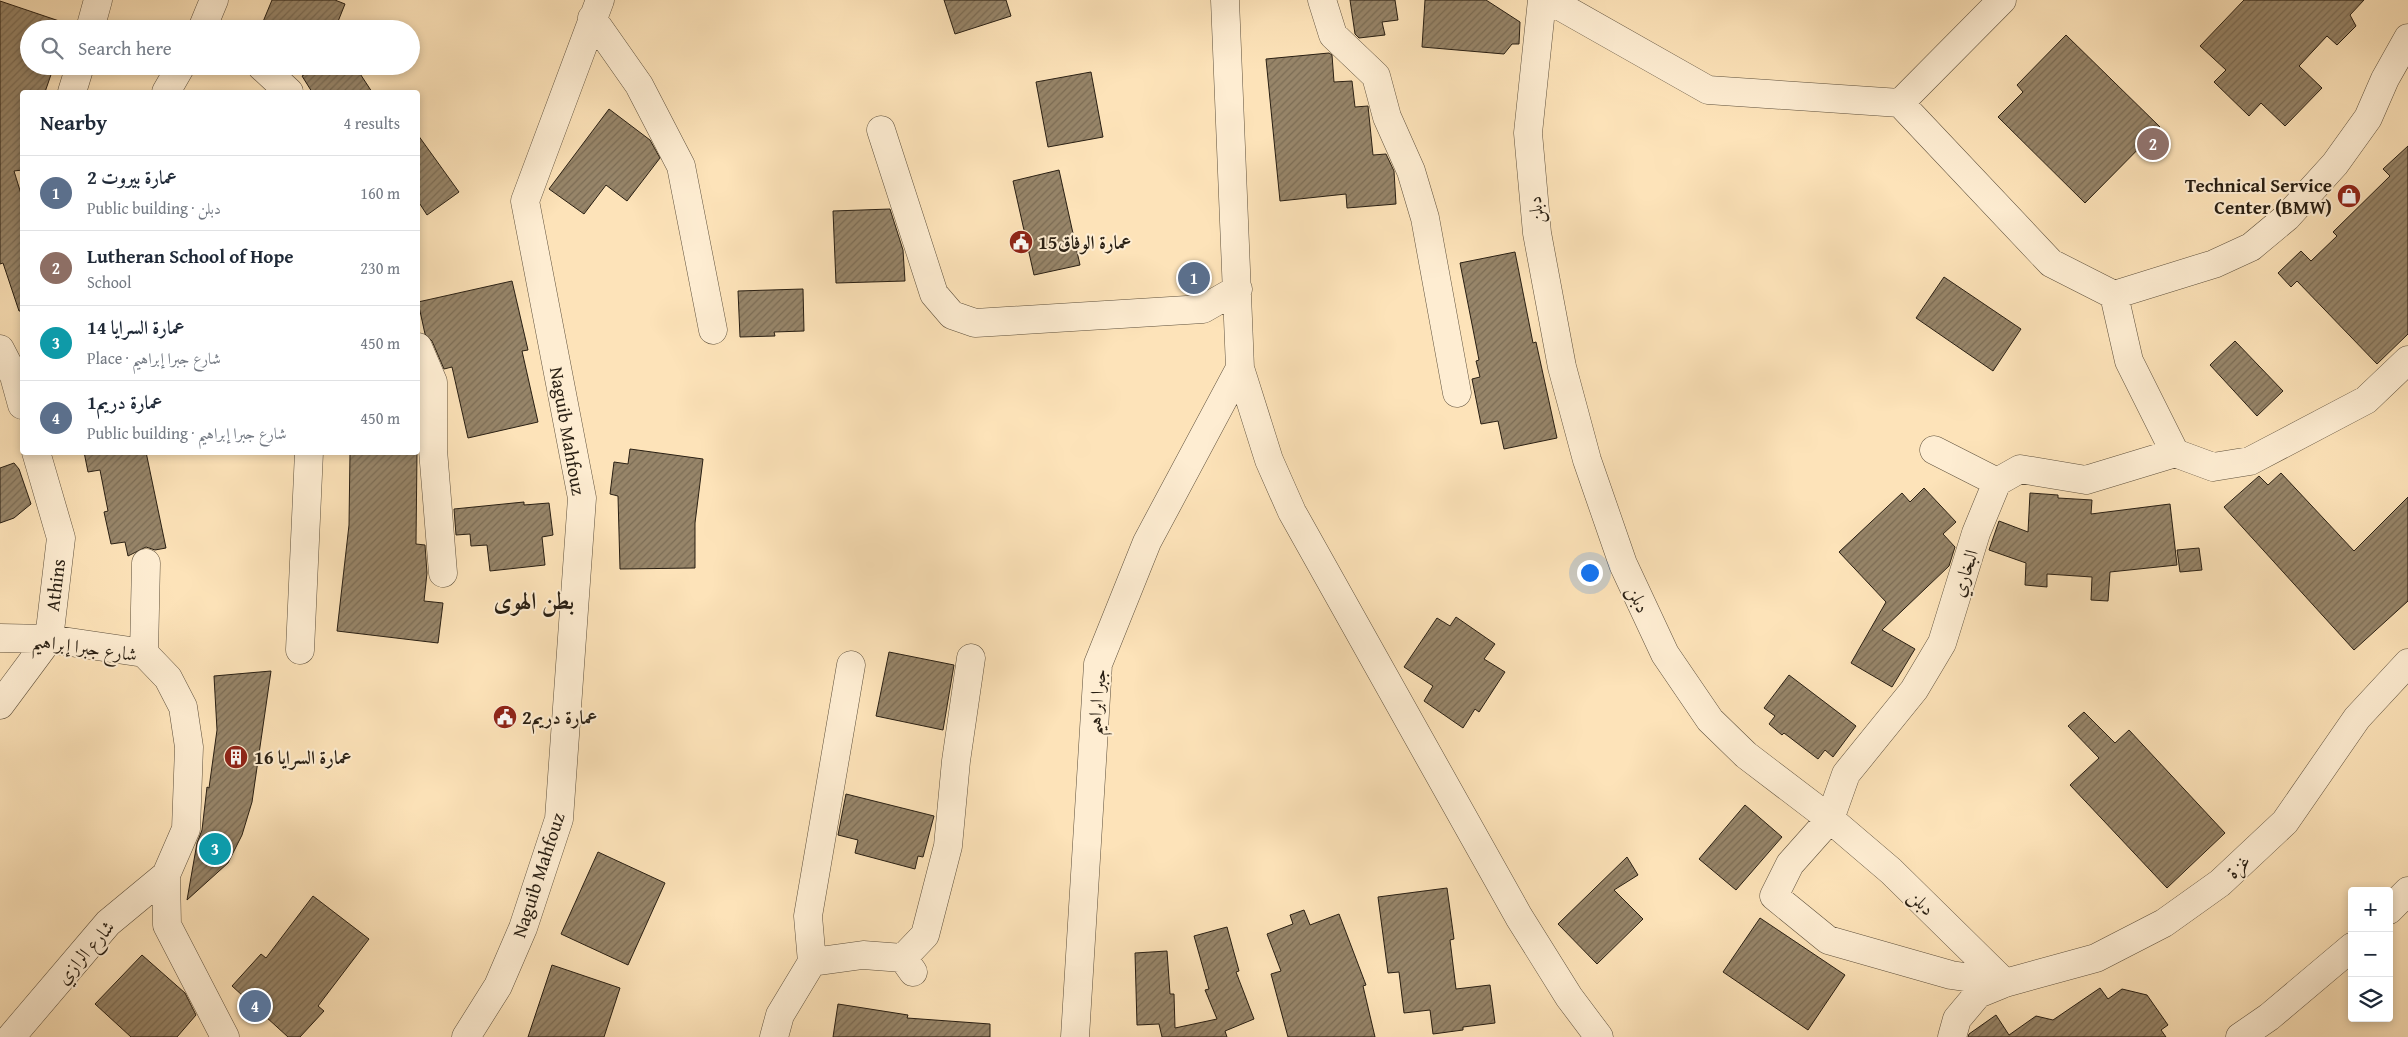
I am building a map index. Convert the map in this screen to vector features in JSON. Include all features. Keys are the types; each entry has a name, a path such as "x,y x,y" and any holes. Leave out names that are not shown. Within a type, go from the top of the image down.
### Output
{"street":[{"path":"92,20 98,0"},
{"path":"1225,0 1240,368 1268,460 1292,512 1519,917 1570,997 1600,1037"},
{"path":"1322,0 1333,35 1376,76 1387,117 1411,171 1425,218 1457,393"},
{"name":"دبلن","path":"1542,0 1528,133 1538,234 1562,367 1587,460 1623,564 1665,654 1710,720 1746,755 1830,819 1891,871 2005,983"},
{"path":"1549,0 1708,90 1900,104 2051,263 2114,295 2214,264 2251,247 2287,218 2335,164 2368,118 2385,79 2408,38"},
{"path":"1900,104 2002,0"},
{"path":"596,9 639,85 681,166 713,330"},
{"name":"Naguib Mahfouz","path":"466,1037 502,978 523,928 560,819 582,498 525,201 596,9"},
{"path":"73,90 77,75"},
{"path":"167,90 176,75"},
{"path":"271,75 287,90"},
{"path":"880,130 934,294 952,315 975,323 1203,310 1238,289"},
{"path":"2114,295 2129,361 2175,453"},
{"path":"0,349 18,374 20,389"},
{"path":"420,352 433,382 433,450 442,573"},
{"path":"1934,450 1997,482 2020,469 2086,480 2175,453 2213,467 2250,461 2366,400 2408,360"},
{"name":"جبرا ابراهيم","path":"1075,1037 1098,664 1147,542 1240,368"},
{"name":"Athins","path":"0,705 49,638 61,538 37,455"},
{"path":"300,650 291,609 308,455"},
{"name":"البخاري","path":"1830,819 1846,774 1914,690 1942,643 1976,533 1997,482"},
{"path":"144,653 146,563"},
{"name":"شارع جبرا إبراهيم","path":"0,638 49,638 144,653 168,678 183,707 189,747 186,829 166,875 167,925 225,1037"},
{"path":"812,962 862,955 908,965 925,935 948,846 956,761 971,658"},
{"name":"غزة","path":"2005,983 2096,958 2164,923 2220,883 2285,822 2357,718 2408,663"},
{"path":"774,1037 780,1015 812,962 808,916 852,665"},
{"path":"1830,819 1790,864 1774,896 1828,940 1952,975 2005,983"},
{"name":"شارع الرازي","path":"12,1037 108,923 166,875"},
{"path":"2393,906 2408,891"},
{"path":"2240,1037 2269,1017 2348,950"},
{"path":"1952,1037 1957,1019 1978,994 2005,983"}],"building":[{"path":"272,0 335,0 345,4 339,20 264,20"},
{"path":"944,0 1006,0 1011,16 955,34"},
{"path":"1350,0 1395,0 1398,20 1382,22 1385,35 1359,38 1355,34"},
{"path":"1425,0 1486,0 1520,22 1519,44 1512,44 1504,54 1422,47"},
{"path":"2244,0 2364,0 2350,15 2356,26 2337,45 2327,36 2299,66 2322,88 2285,126 2261,103 2249,116 2214,82 2226,70 2200,46"},
{"path":"0,1 56,20 20,20 20,75 51,75 46,90 20,90 20,170 14,171 20,190 20,311 3,263 0,264"},
{"path":"2066,35 2160,127 2085,203 1998,117 2023,92 2017,85"},
{"path":"1329,53 1332,55 1334,82 1352,81 1355,107 1368,106 1373,155 1386,154 1394,171 1396,204 1347,208 1346,194 1280,201 1266,59"},
{"path":"1091,72 1103,137 1048,147 1036,82"},
{"path":"361,75 371,90 311,90 302,76"},
{"path":"609,109 650,140 660,158 627,201 606,185 584,214 549,189"},
{"path":"420,138 459,192 427,215 420,204"},
{"path":"2408,146 2408,334 2377,364 2297,281 2291,287 2278,273 2301,251 2311,261 2337,236 2333,232 2390,176 2383,169"},
{"path":"1059,170 1080,265 1034,275 1013,181"},
{"path":"890,209 903,250 905,281 836,283 833,211"},
{"path":"1515,252 1533,343 1536,342 1557,438 1504,449 1498,421 1481,424 1472,379 1480,377 1476,361 1479,360 1460,263"},
{"path":"1944,277 2021,329 1993,371 1916,318"},
{"path":"512,281 528,350 522,351 538,422 468,438 452,367 444,369 432,341 425,334 420,302"},
{"path":"803,289 804,331 774,332 775,336 740,337 738,291"},
{"path":"2235,341 2283,391 2257,416 2210,365"},
{"path":"630,449 703,459 695,523 695,568 620,569 618,496 610,494 614,462 628,464"},
{"path":"85,455 147,455 166,548 155,550 146,547 128,556 125,542 111,544 104,512 108,511 100,470 88,472"},
{"path":"350,455 417,455 416,544 425,545 427,573 424,601 443,603 438,643 337,631 349,525"},
{"path":"14,463 19,469 31,504 14,518 0,523 0,468"},
{"path":"2281,473 2354,551 2408,497 2408,601 2354,650 2224,507 2259,476 2268,485"},
{"path":"1924,488 1956,522 1943,534 1955,547 1949,566 1882,630 1915,649 1892,687 1851,663 1886,602 1839,552 1902,493 1910,502"},
{"path":"2030,493 2058,495 2058,498 2092,500 2091,514 2170,504 2177,565 2110,572 2108,601 2091,600 2092,577 2047,574 2047,587 2025,585 2026,563 1989,550 1999,521 2028,532"},
{"path":"524,502 524,505 549,503 553,535 542,537 545,565 490,571 487,545 471,546 470,534 456,535 454,509"},
{"path":"2199,548 2202,570 2180,572 2177,550"},
{"path":"1456,617 1495,644 1484,659 1505,672 1479,712 1475,709 1463,728 1424,701 1433,686 1404,667 1437,618 1450,626"},
{"path":"889,652 954,665 943,730 876,716"},
{"path":"271,671 252,802 242,835 228,863 187,900 197,843 202,830 217,730 214,676"},
{"path":"1789,675 1856,726 1833,757 1825,750 1818,759 1769,724 1775,716 1764,708"},
{"path":"2084,712 2115,743 2129,730 2225,833 2167,888 2070,785 2099,758 2068,726"},
{"path":"846,794 934,816 923,857 918,856 915,869 855,853 858,840 838,835"},
{"path":"1745,805 1782,837 1736,890 1699,859"},
{"path":"598,852 665,883 628,965 561,934"},
{"path":"1627,857 1638,875 1614,890 1643,919 1597,964 1558,924"},
{"path":"1447,888 1454,939 1450,940 1456,989 1490,985 1495,1023 1463,1027 1463,1030 1433,1034 1430,1010 1404,1013 1399,972 1388,973 1378,897"},
{"path":"313,896 369,939 318,1006 324,1011 300,1037 288,1037 232,986 261,954 266,958"},
{"path":"1304,910 1310,925 1339,914 1366,985 1363,986 1375,1037 1288,1037 1271,974 1281,971 1267,934 1293,924 1290,915"},
{"path":"1760,918 1845,975 1808,1030 1723,972"},
{"path":"1227,927 1239,971 1236,972 1254,1019 1225,1031 1227,1037 1162,1037 1159,1024 1137,1025 1135,953 1167,951 1170,994 1174,994 1175,1028 1217,1019 1205,990 1209,989 1194,936"},
{"path":"142,955 185,993 196,1015 177,1037 131,1037 95,1004"},
{"path":"552,965 620,988 604,1037 528,1037"},
{"path":"2100,988 2108,999 2122,989 2147,995 2168,1025 2161,1030 2166,1037 1968,1037 1969,1034 1996,1015 2009,1035 2036,1016 2053,1020"},
{"path":"838,1004 908,1015 907,1018 990,1024 990,1037 833,1037"}],"place":[{"name":"Lutheran School of Hope","path":"2153,144"},
{"name":"Technical Service Center (BMW)","path":"2349,196"},
{"name":"عمارة الوفاق15","path":"1021,242"},
{"name":"عمارة بيروت 2","path":"1194,278"},
{"name":"عمارة دريم2","path":"505,717"},
{"name":"عمارة السرايا 16","path":"236,757"},
{"name":"عمارة السرايا 14","path":"215,849"},
{"name":"عمارة دريم1","path":"255,1006"}],"district":[{"name":"بطن الهوى","path":"534,600"}]}
